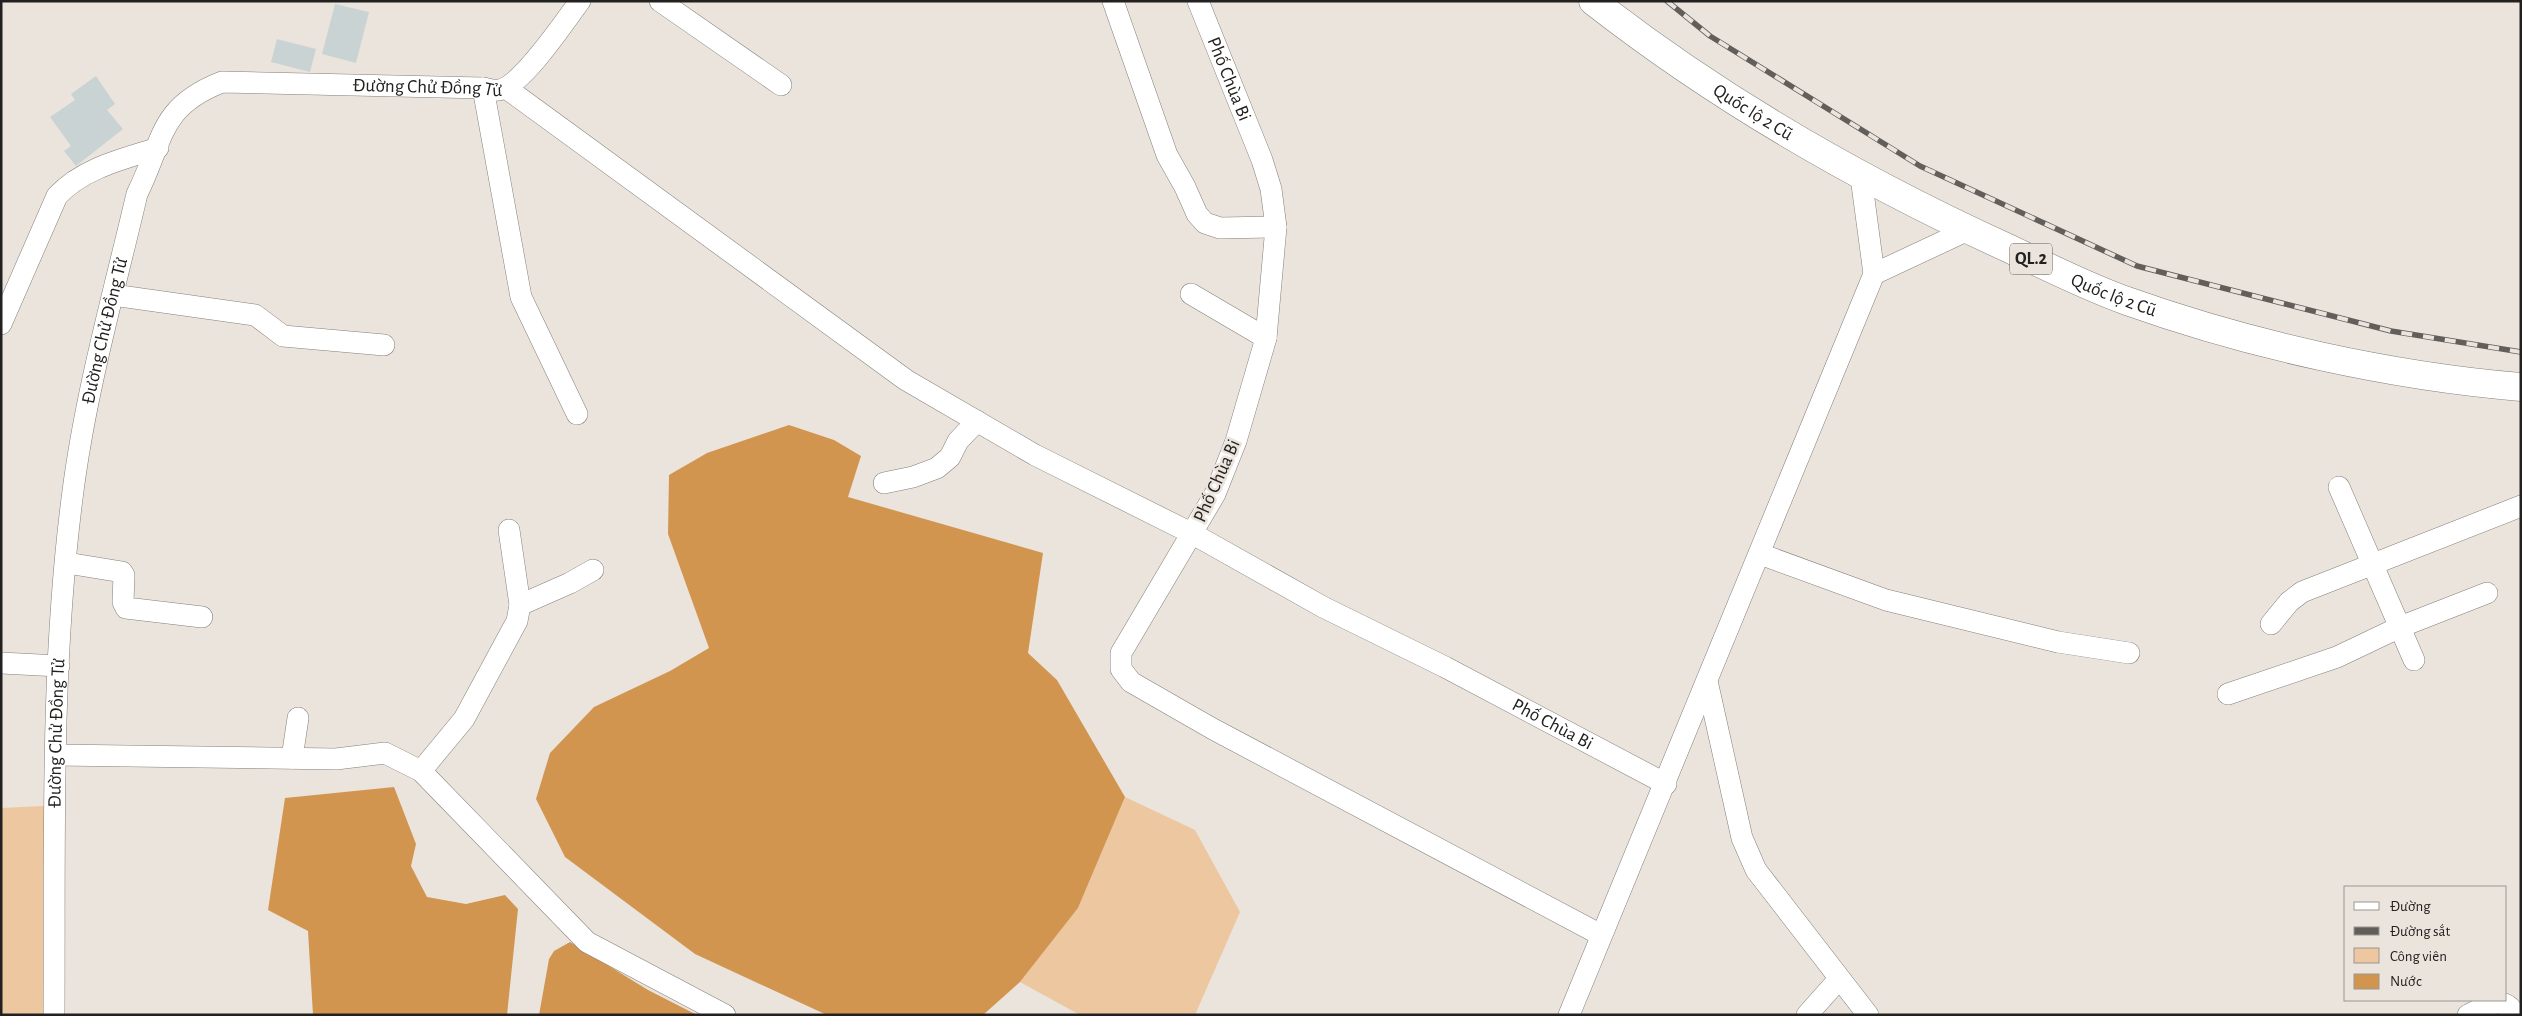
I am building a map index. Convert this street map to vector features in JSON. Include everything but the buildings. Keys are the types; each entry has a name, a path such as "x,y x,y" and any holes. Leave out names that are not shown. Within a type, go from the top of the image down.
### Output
{"main road":[{"name":"Quốc lộ 2 Cũ","path":"1593,1 1770,124 1861,177 1968,230 2125,301 2221,331 2338,359 2473,383 2521,387"}],"street":[{"name":"Đường Chử Đồng Tử","path":"54,1015 56,755 59,666 73,491 97,362 137,194 158,148 162,131 172,115 198,91 222,82 483,88 497,91 506,88 532,64 580,1"},
{"path":"660,1 781,85"},
{"path":"1113,1 1167,155 1185,187 1197,214 1205,223 1220,228 1276,227"},
{"name":"Phố Chùa Bi","path":"1198,1 1262,160 1271,189 1276,227 1266,338 1236,441 1215,494 1193,534 1323,607 1445,668 1666,784"},
{"path":"483,88 520,298 577,414"},
{"path":"506,88 906,380 1036,455 1193,534 1121,652 1121,669 1131,682 1213,729 1601,935"},
{"path":"1,324 57,196 67,185 102,166 158,148"},
{"path":"1569,1015 1666,784 1874,274 1861,177"},
{"path":"1874,274 1968,230"},
{"path":"1192,294 1266,338"},
{"path":"113,295 255,316 283,336 384,345"},
{"path":"884,483 913,477 936,468 950,457 958,441 977,421"},
{"path":"2339,487 2414,660"},
{"path":"2271,624 2289,602 2302,592 2521,506"},
{"path":"421,771 464,719 517,621 520,605 509,530"},
{"path":"1760,554 1886,600 2058,642 2129,653"},
{"path":"67,563 122,572 124,576 123,602 126,608 202,617"},
{"path":"520,605 570,583 593,570"},
{"path":"2228,694 2337,657 2400,627 2488,593"},
{"path":"1,663 59,666"},
{"path":"1707,681 1742,838 1756,870 1868,1015"},
{"path":"292,758 298,718"},
{"path":"56,755 336,758 385,753 421,771 587,942 725,1015"},
{"path":"1807,1015 1840,979"},
{"path":"2468,1015 2494,1003 2503,1002 2512,1007 2515,1015"}],"green space":[{"path":"1125,797 1195,830 1240,912 1195,1015 1080,1015 1020,982 1078,908"},
{"path":"44,806 46,1015 1,1015 1,808"}],"water":[{"path":"789,425 834,440 861,456 848,497 1043,553 1028,653 1057,680 1125,797 1078,908 1020,982 983,1015 827,1015 695,954 565,857 536,799 550,753 594,707 670,671 709,648 668,534 669,475 707,453"},
{"path":"394,787 416,844 411,866 427,897 466,904 505,895 518,909 507,1015 313,1015 308,931 268,910 285,798"},
{"path":"570,942 648,990 697,1015 539,1015 549,959 554,951"}],"railway":[{"path":"1667,1 1710,36 1920,166 2137,266 2391,331 2521,352"}]}
